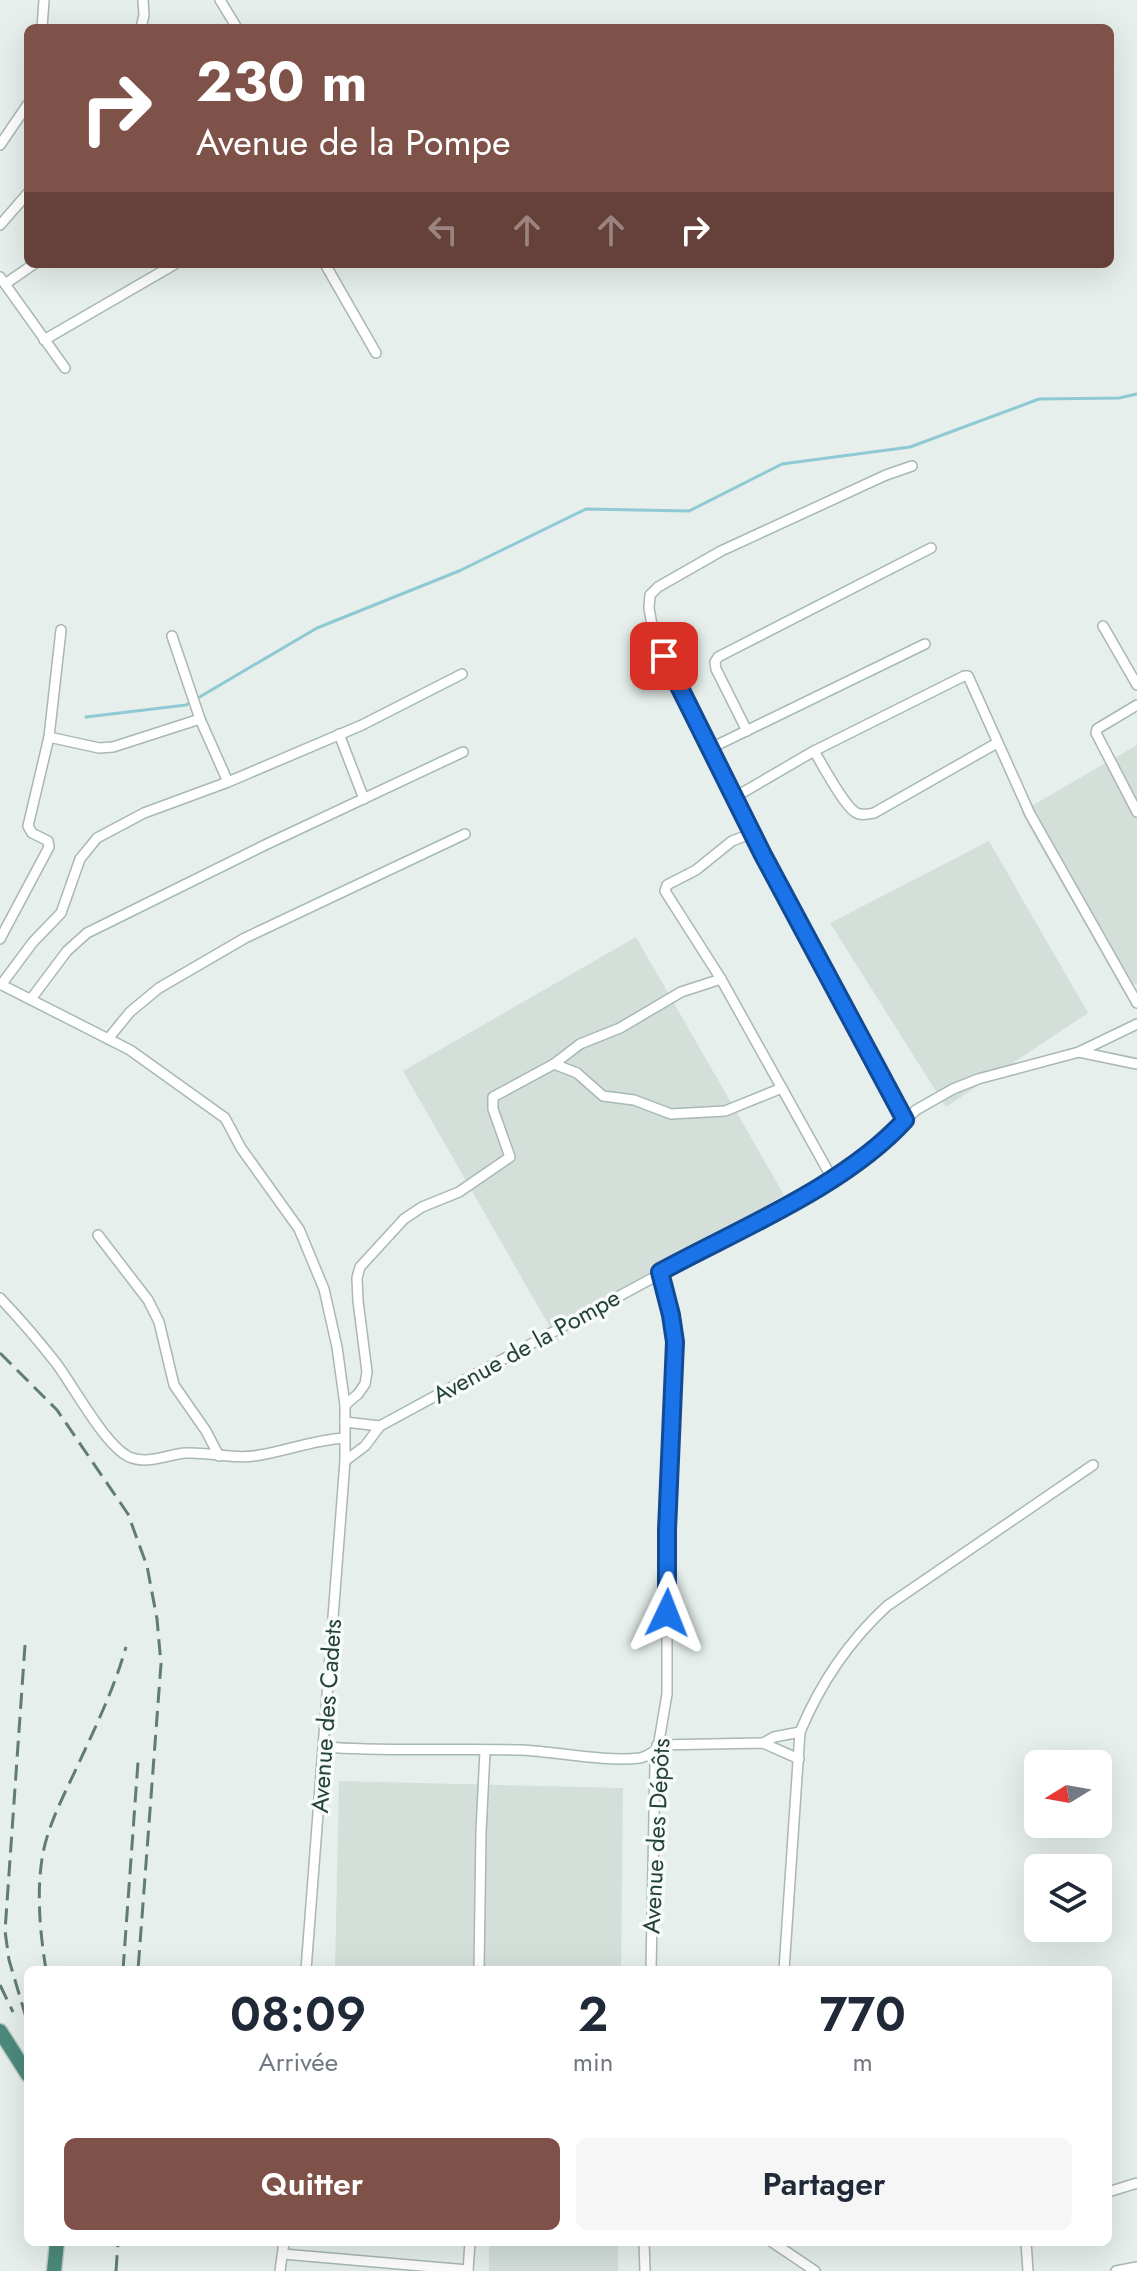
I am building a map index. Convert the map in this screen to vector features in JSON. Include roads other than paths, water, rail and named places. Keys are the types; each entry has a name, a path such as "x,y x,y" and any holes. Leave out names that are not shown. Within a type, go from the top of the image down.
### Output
{"highway":[{"path":"0,2031 24,2069"},
{"path":"54,2271 57,2246"}],"street":[{"path":"42,24 44,0"},
{"path":"142,24 143,0"},
{"path":"220,0 235,24"},
{"path":"0,145 24,110"},
{"path":"0,225 24,198"},
{"path":"26,268 2,280 65,368"},
{"path":"44,340 168,268"},
{"path":"327,268 376,353"},
{"path":"905,1120 709,749 653,631 649,608 650,595 658,587 721,551 912,466"},
{"path":"747,731 716,669 718,657 931,548"},
{"path":"1103,626 1137,685"},
{"path":"0,939 49,847 48,841 32,833 28,826 49,737 61,630"},
{"path":"172,636 200,719 228,782"},
{"path":"709,749 925,644"},
{"path":"1,984 33,942 61,913 80,859 97,838 144,813 228,782 385,714 462,674"},
{"path":"735,797 814,751 966,676 972,682 997,743 1052,857 1137,1003"},
{"path":"1137,705 1097,729 1096,733 1137,812"},
{"path":"49,737 99,748 113,747 200,719"},
{"path":"339,734 364,799"},
{"path":"814,751 846,802 855,812 864,815 874,813 997,743"},
{"path":"31,999 67,951 87,933 463,752"},
{"path":"753,833 732,841 696,870 667,885 665,891 721,979 833,1180"},
{"path":"108,1039 130,1012 159,988 245,938 465,834"},
{"path":"345,1405 365,1384 367,1372 358,1301 360,1267 404,1219 422,1207 459,1192 508,1160 510,1153 493,1109 493,1097 554,1064 580,1044 620,1028 672,997 721,979"},
{"name":"Avenue des Cadets","path":"1,984 152,1064 225,1118 241,1148 299,1229 332,1314 345,1405 345,1461 306,1966"},
{"name":"Avenue de la Pompe","path":"345,1461 365,1446 380,1426 833,1180 878,1148 916,1110 953,1089 978,1079 1079,1052 1137,1024"},
{"path":"1079,1052 1137,1064"},
{"path":"554,1064 577,1073 603,1096 634,1100 671,1114 725,1111 782,1088"},
{"path":"98,1235 148,1300 159,1322 174,1385 206,1431 219,1456"},
{"name":"Avenue des Dépôts","path":"651,1966 655,1765 667,1694 667,1530 675,1368 673,1323 660,1272"},
{"path":"0,1298 59,1367 90,1414 119,1450 131,1458 184,1453 259,1455 321,1440 344,1438"},
{"path":"345,1422 380,1426"},
{"path":"784,1966 800,1732 808,1711 833,1669 867,1624 904,1593 1093,1465"},
{"path":"763,1743 774,1737 800,1732"},
{"path":"643,1758 657,1747 763,1743 799,1759"},
{"path":"324,1747 409,1751 445,1748 519,1750 643,1758 655,1765"},
{"path":"479,1966 485,1751"},
{"path":"1112,2191 1137,2183"},
{"path":"280,2271 284,2246"},
{"path":"283,2254 468,2270 470,2246"},
{"path":"644,2246 645,2271"},
{"path":"778,2246 815,2271"},
{"path":"1026,2246 1028,2271"},
{"path":"1116,2271 1137,2267"}],"waterway":[{"path":"86,717 186,705 317,628 459,571 586,509 689,511 782,464 910,447 1039,399 1119,398 1137,394"}],"railway":[{"path":"0,1353 57,1410 128,1514 147,1566 157,1619 161,1664 138,1966"},
{"path":"24,2011 9,1960 5,1931 25,1645"},
{"path":"46,1966 39,1897 46,1842 57,1809 110,1693 126,1647"},
{"path":"123,1966 138,1762"},
{"path":"0,1985 13,2012"},
{"path":"116,2271 118,2246"}]}
